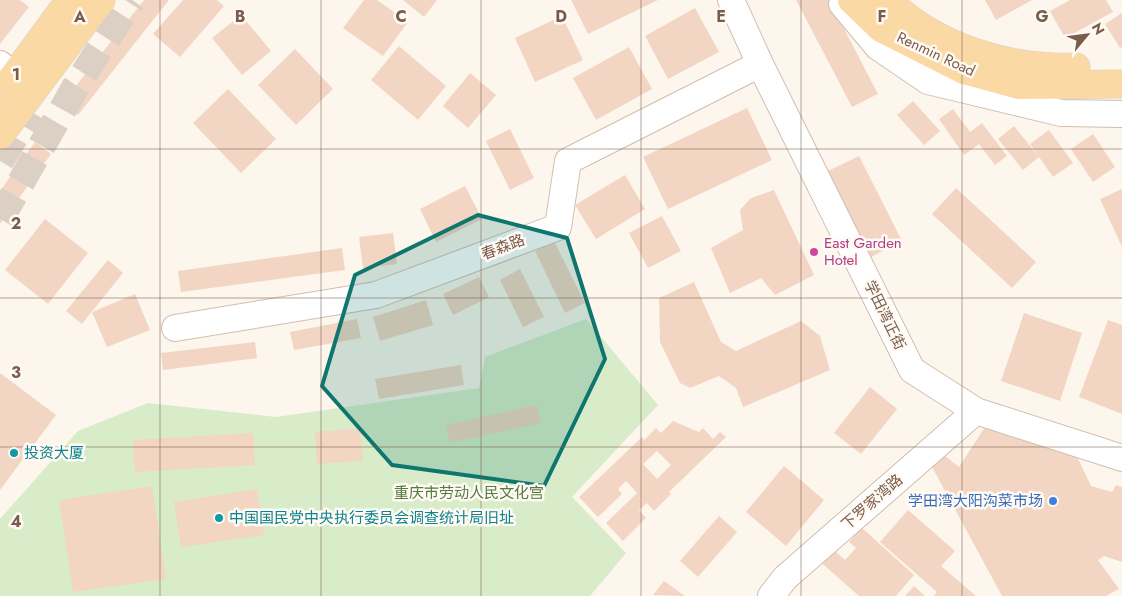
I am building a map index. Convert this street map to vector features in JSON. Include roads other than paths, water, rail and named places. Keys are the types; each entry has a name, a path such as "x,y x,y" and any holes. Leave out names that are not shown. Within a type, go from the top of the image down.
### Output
{"main road":[{"path":"5,78 70,0"},
{"path":"0,135 101,0"},
{"name":"Renmin Road","path":"852,0 881,28 964,70 1019,85 1122,84"},
{"name":"Renmin Road","path":"887,0 906,18 961,49 1009,61 1055,68 1122,64"}],"street":[{"name":"学田湾正街","path":"731,0 760,64 912,370 976,411 1122,458"},
{"path":"840,0 878,47 928,81 1061,113 1122,114"},
{"name":"春森路","path":"175,328 376,295 558,227 568,161 760,64"},
{"name":"下罗家湾路","path":"771,596 785,578 976,411"}],"tunnel":[{"path":"0,219 76,86 132,0"},
{"path":"0,161 30,111"}],"place":[{"name":"East Garden Hotel","path":"814,252"},
{"name":"投资大厦","path":"14,453"},
{"name":"学田湾大阳沟菜市场","path":"1053,501"},
{"name":"中国国民党中央执行委员会调查统计局旧址","path":"219,518"}],"park label":[{"name":"重庆市劳动人民文化宫","path":"469,493"}]}
